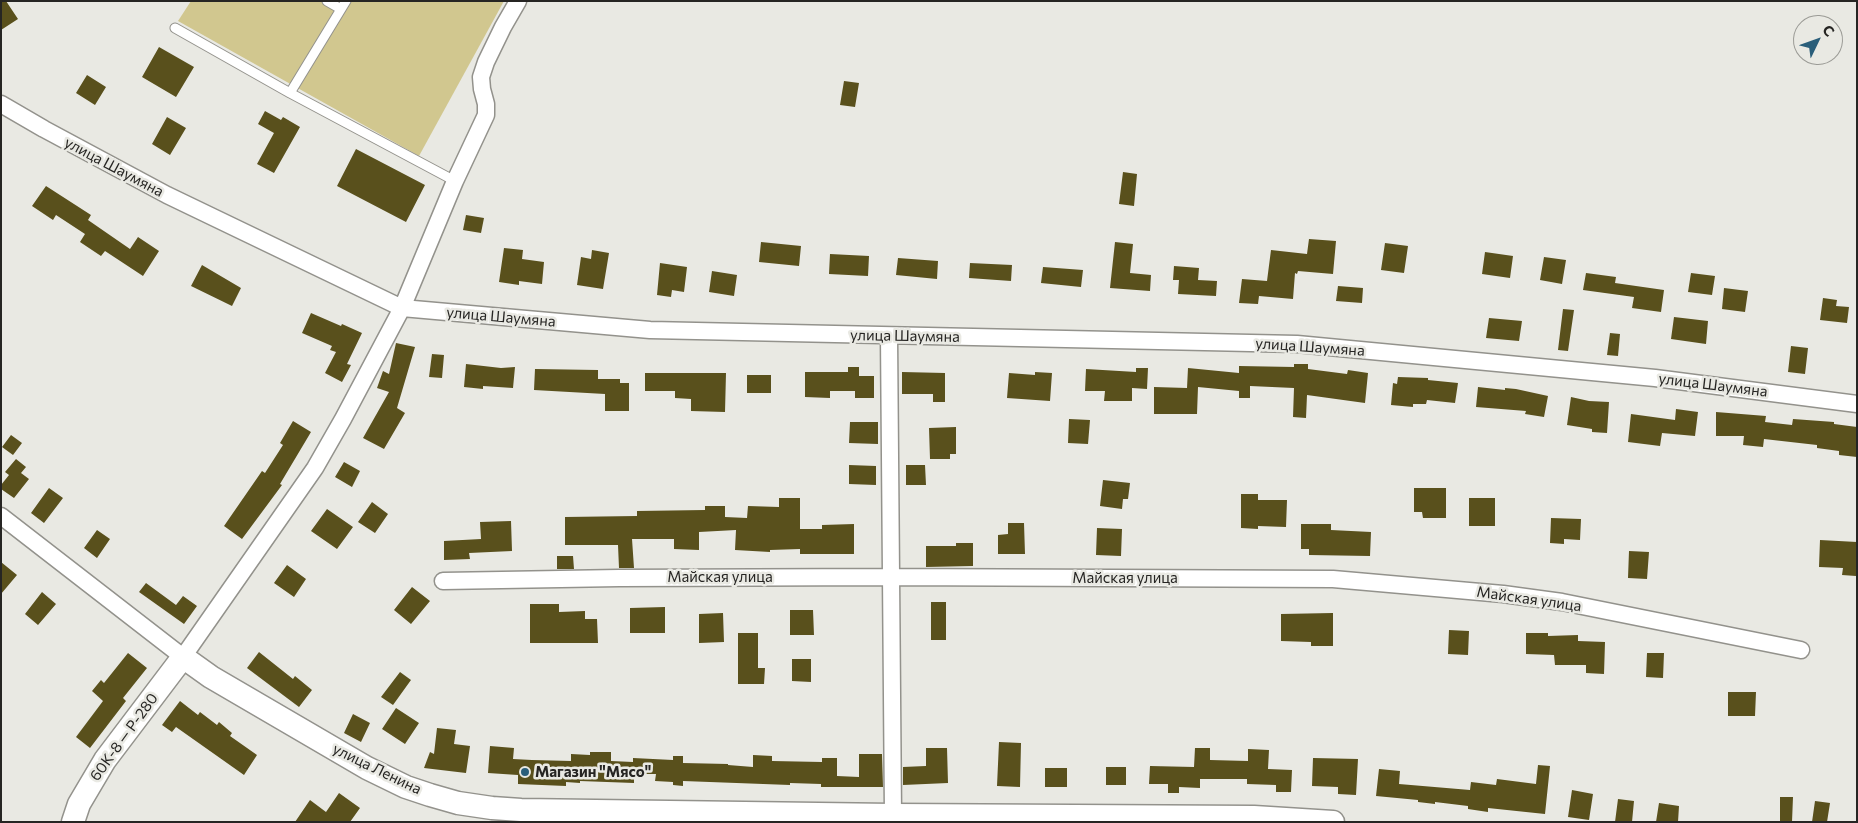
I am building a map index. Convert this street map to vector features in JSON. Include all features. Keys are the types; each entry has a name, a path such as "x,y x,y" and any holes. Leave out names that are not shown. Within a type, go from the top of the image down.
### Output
{"street":[{"path":"183,657 315,468 402,308 455,181 486,115 482,77 486,62 518,1"},
{"name":"улица Шаумяна","path":"1,104 167,195 402,308 650,330 1297,344 1655,378 1857,404"},
{"path":"889,336 894,815"},
{"name":"улица Ленина","path":"1,516 211,677 367,768 406,787 458,803 521,810 1254,817 1333,822"},
{"name":"Майская улица","path":"443,581 891,577 1333,578 1503,594 1562,602 1801,650"},
{"name":"60К-8 — Р-280","path":"73,822 79,804 105,760 183,657"}],"lane":[{"path":"290,93 344,5 327,1"},
{"path":"175,28 290,93 455,181"}],"shaded area":[{"path":"191,1 504,1 419,156 178,21"}],"building":[{"path":"1,1 6,1 18,19 1,30"},
{"path":"159,47 194,67 176,97 142,77"},
{"path":"87,75 106,87 95,105 76,93"},
{"path":"844,81 859,83 855,107 840,105"},
{"path":"265,111 281,120 283,117 300,127 274,173 257,164 274,133 258,124"},
{"path":"167,117 186,128 170,155 152,144"},
{"path":"356,149 425,185 406,222 337,186"},
{"path":"1123,172 1137,174 1134,206 1119,204"},
{"path":"46,186 91,215 88,220 130,249 138,237 159,251 143,276 105,251 101,256 80,242 85,234 56,215 53,220 32,206"},
{"path":"466,215 484,218 481,233 463,230"},
{"path":"1309,239 1336,241 1333,274 1298,271 1297,274 1295,273 1293,299 1259,296 1258,304 1239,303 1242,279 1267,281 1271,250 1307,254"},
{"path":"761,242 801,246 799,266 759,262"},
{"path":"1115,242 1133,244 1130,273 1151,275 1150,291 1110,288"},
{"path":"1385,243 1408,246 1404,273 1381,270"},
{"path":"504,248 523,250 522,259 544,262 542,284 519,281 519,285 499,282"},
{"path":"592,250 609,253 603,289 577,285 581,257 591,259"},
{"path":"1485,252 1513,256 1510,278 1482,274"},
{"path":"830,254 869,256 868,276 829,274"},
{"path":"1544,257 1566,260 1562,284 1540,280"},
{"path":"898,258 938,261 937,279 896,275"},
{"path":"660,263 687,267 684,292 672,290 671,297 657,295"},
{"path":"970,263 1012,265 1011,281 969,278"},
{"path":"202,265 241,288 232,306 191,286"},
{"path":"1174,266 1199,268 1198,280 1217,281 1216,296 1178,294 1179,280 1173,280"},
{"path":"1043,267 1083,270 1081,287 1041,283"},
{"path":"712,271 737,275 734,296 709,292"},
{"path":"1586,273 1616,277 1615,283 1664,290 1661,312 1632,308 1634,297 1583,290"},
{"path":"1691,273 1715,276 1712,295 1688,292"},
{"path":"1338,286 1363,288 1362,303 1336,301"},
{"path":"1724,288 1748,291 1745,312 1722,309"},
{"path":"1823,298 1837,300 1836,306 1849,307 1847,323 1820,320"},
{"path":"1563,309 1574,310 1568,351 1558,350"},
{"path":"311,313 362,333 347,364 351,365 342,382 325,373 336,352 330,350 332,346 302,333"},
{"path":"1674,317 1708,321 1706,344 1671,339"},
{"path":"1489,318 1522,321 1519,341 1486,338"},
{"path":"1610,333 1620,334 1618,356 1607,355"},
{"path":"396,343 415,347 397,408 405,413 384,449 363,438 389,392 377,388 383,371 389,374"},
{"path":"1791,346 1808,348 1805,374 1788,372"},
{"path":"432,354 444,355 442,378 429,377"},
{"path":"466,364 501,368 515,367 513,388 483,386 483,389 464,387"},
{"path":"1294,364 1308,364 1308,369 1347,374 1348,370 1368,373 1365,403 1307,395 1306,418 1293,417 1294,388 1250,386 1250,398 1239,398 1239,391 1198,387 1197,414 1154,414 1154,387 1187,388 1188,368 1239,373 1239,366 1294,367"},
{"path":"848,367 859,367 859,376 874,376 874,398 855,398 855,391 830,391 830,398 805,397 805,372 848,372"},
{"path":"1136,368 1148,368 1147,389 1132,388 1132,401 1104,401 1105,391 1085,391 1086,369 1136,372"},
{"path":"535,369 598,370 598,379 620,379 620,383 629,383 629,411 605,411 605,394 534,390"},
{"path":"902,372 945,373 945,402 933,402 933,394 902,394"},
{"path":"1035,372 1052,373 1050,401 1007,398 1009,373 1035,375"},
{"path":"645,373 726,373 725,412 691,411 691,399 675,398 675,391 645,391"},
{"path":"747,375 771,375 771,393 747,393"},
{"path":"1398,377 1428,378 1428,380 1458,383 1455,403 1427,400 1426,404 1413,404 1413,407 1391,405 1393,383 1397,384"},
{"path":"1478,387 1505,390 1505,388 1516,389 1548,396 1544,417 1525,414 1526,411 1476,407"},
{"path":"1571,397 1589,401 1609,402 1607,433 1592,432 1592,429 1567,425"},
{"path":"1676,409 1698,412 1695,436 1662,433 1660,446 1628,442 1631,414 1675,420"},
{"path":"1716,412 1766,416 1765,422 1792,425 1793,419 1834,422 1834,424 1857,427 1857,457 1839,455 1839,451 1817,448 1817,445 1764,439 1763,447 1743,445 1744,436 1716,436"},
{"path":"1069,419 1090,420 1088,444 1068,443"},
{"path":"293,421 311,432 280,484 282,485 242,539 224,526 262,471 265,473 283,445 280,443"},
{"path":"850,422 878,422 878,444 849,443"},
{"path":"956,427 956,454 950,454 950,459 930,459 929,428"},
{"path":"11,435 22,443 13,455 2,447"},
{"path":"16,459 26,467 21,473 29,479 14,498 1,489 1,485 9,475 5,472"},
{"path":"344,462 360,471 352,487 335,477"},
{"path":"849,465 876,466 876,485 849,484"},
{"path":"906,465 925,465 926,485 906,485"},
{"path":"1103,480 1130,483 1128,499 1123,499 1122,509 1100,506"},
{"path":"49,488 63,498 44,523 31,513"},
{"path":"1414,488 1446,488 1446,518 1423,518 1422,512 1414,512"},
{"path":"1241,494 1258,494 1258,500 1287,500 1286,527 1258,526 1258,529 1241,528"},
{"path":"779,498 800,498 800,529 822,529 822,525 854,524 854,554 800,554 800,549 770,550 770,552 735,550 736,530 699,532 699,550 674,549 674,539 632,539 634,568 619,568 618,545 565,545 565,517 637,516 637,511 705,510 705,506 725,506 725,517 747,518 748,506 779,507"},
{"path":"1469,498 1495,498 1495,526 1469,526"},
{"path":"372,502 388,514 375,533 358,522"},
{"path":"327,509 353,527 337,549 311,531"},
{"path":"1551,518 1581,519 1580,540 1564,539 1564,544 1550,543"},
{"path":"511,521 512,551 469,553 470,559 444,560 444,541 481,539 480,522"},
{"path":"1008,523 1024,523 1025,554 998,554 998,535 1008,534"},
{"path":"1301,524 1331,524 1331,530 1371,532 1370,556 1309,555 1309,549 1301,549"},
{"path":"1097,528 1122,529 1121,556 1096,555"},
{"path":"97,530 110,539 97,558 84,548"},
{"path":"1820,540 1857,542 1856,576 1842,575 1843,568 1819,567"},
{"path":"956,543 973,543 973,566 926,567 926,546 956,546"},
{"path":"1629,551 1649,552 1647,579 1628,578"},
{"path":"557,556 573,556 574,569 557,569"},
{"path":"1,562 17,575 1,594"},
{"path":"287,565 306,579 294,597 274,583"},
{"path":"146,583 176,605 183,596 197,606 184,624 139,592"},
{"path":"412,587 430,601 411,624 394,610"},
{"path":"42,592 56,604 38,625 25,614"},
{"path":"931,602 946,602 946,640 931,640"},
{"path":"530,604 559,604 559,612 585,611 585,619 597,619 598,643 530,643"},
{"path":"665,607 665,633 630,633 630,608"},
{"path":"790,610 813,610 814,635 790,635"},
{"path":"723,613 724,642 699,643 699,614"},
{"path":"1333,613 1333,646 1311,646 1311,642 1281,641 1281,614"},
{"path":"1449,630 1469,631 1468,655 1448,654"},
{"path":"738,633 758,633 758,668 765,668 764,684 738,684"},
{"path":"1526,633 1548,633 1548,636 1578,635 1578,641 1605,642 1604,674 1586,673 1586,665 1555,665 1554,655 1526,654"},
{"path":"259,652 293,679 295,676 312,690 299,707 247,668"},
{"path":"128,653 147,668 123,698 126,701 90,748 76,737 103,701 92,691 101,680 104,683"},
{"path":"1647,653 1664,653 1663,678 1646,677"},
{"path":"792,659 811,659 811,682 792,681"},
{"path":"400,672 411,680 393,705 381,697"},
{"path":"1728,692 1756,692 1755,716 1728,716"},
{"path":"180,701 198,715 200,712 217,725 219,722 232,733 230,736 257,755 244,775 176,727 172,732 162,725"},
{"path":"396,708 419,723 405,744 382,729"},
{"path":"353,714 370,723 361,742 344,733"},
{"path":"437,728 456,730 454,744 470,746 466,773 424,768 430,752 434,754"},
{"path":"999,742 1021,743 1020,787 997,786"},
{"path":"490,746 514,748 513,759 532,760 571,761 571,754 590,755 590,752 611,752 611,761 633,762 633,758 673,760 673,756 683,756 683,763 728,764 753,767 753,755 772,756 772,761 822,762 822,758 837,758 837,776 859,777 859,754 882,754 883,787 821,787 821,784 790,783 790,785 683,781 683,786 673,785 673,782 655,781 656,774 634,774 634,783 580,781 580,783 566,782 566,786 518,784 518,775 488,773"},
{"path":"926,748 947,748 948,783 903,785 903,767 926,766"},
{"path":"1195,748 1210,748 1210,760 1248,761 1248,749 1269,750 1268,769 1292,770 1291,792 1276,792 1276,785 1247,784 1247,779 1200,779 1200,788 1179,787 1179,793 1168,793 1168,784 1149,784 1150,766 1194,767"},
{"path":"1313,758 1358,759 1356,795 1338,794 1338,787 1312,786"},
{"path":"1538,765 1550,766 1545,814 1488,808 1488,812 1468,809 1468,806 1435,802 1435,804 1418,802 1418,800 1376,796 1379,769 1400,771 1399,784 1470,790 1471,782 1496,785 1497,779 1536,784"},
{"path":"1106,767 1126,767 1126,785 1106,785"},
{"path":"1045,768 1067,768 1067,787 1045,787"},
{"path":"1572,790 1593,794 1589,820 1568,817"},
{"path":"339,793 360,808 350,822 295,822 310,800 326,812"},
{"path":"1780,797 1793,797 1792,822 1780,822"},
{"path":"1618,799 1634,801 1632,822 1615,822"},
{"path":"1815,801 1830,803 1827,822 1812,822"},
{"path":"1659,803 1679,806 1678,822 1656,822"}],"place":[{"name":"Магазин \"Мясо\"","path":"525,772"}]}
